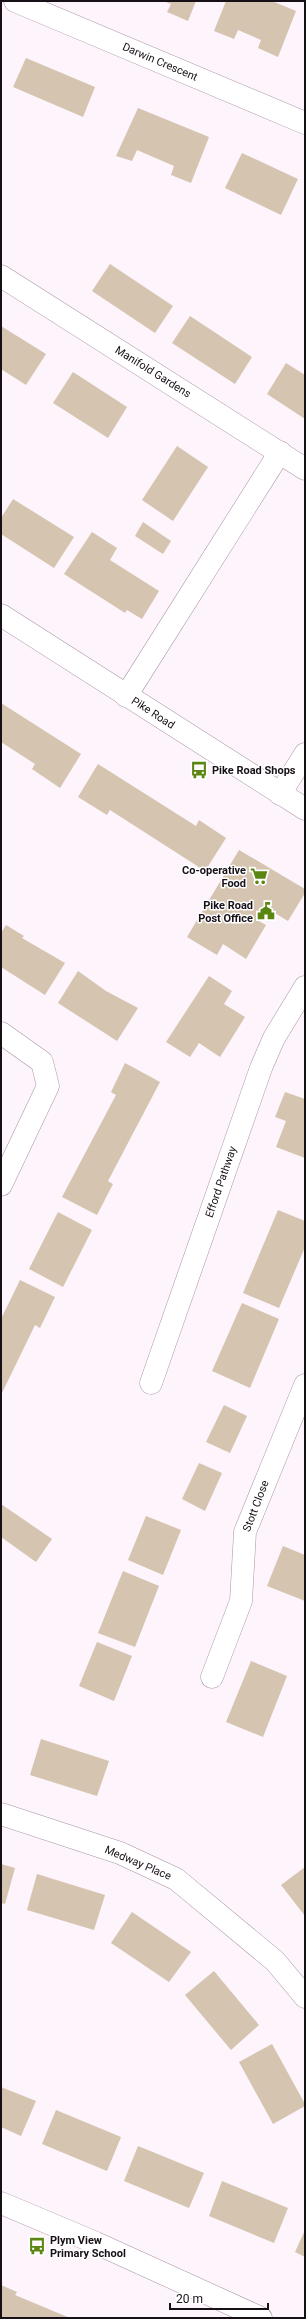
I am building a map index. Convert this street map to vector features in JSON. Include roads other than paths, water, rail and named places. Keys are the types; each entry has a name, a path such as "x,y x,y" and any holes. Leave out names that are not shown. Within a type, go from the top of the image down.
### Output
{"street":[{"name":"Darwin Crescent","path":"15,1 305,122"},
{"name":"Manifold Gardens","path":"1,276 305,469"},
{"path":"126,696 280,452"},
{"name":"Pike Road","path":"1,615 305,810"},
{"path":"280,794 305,754"},
{"name":"Efford Pathway","path":"151,1383 260,1068 274,1038 305,987"},
{"path":"1,1033 42,1062 48,1086 1,1185"},
{"name":"Stott Close","path":"212,1677 241,1601 245,1532 305,1385"},
{"name":"Medway Place","path":"1,1814 120,1853 176,1879 275,1961 305,1997"},
{"path":"1,2203 96,2243 261,2318"}],"place":[{"name":"Pike Road Shops","path":"199,770"},
{"name":"Co-operative Food","path":"259,876"},
{"name":"Pike Road Post Office","path":"266,911"},
{"name":"Plym View Primary School","path":"37,2246"}]}
